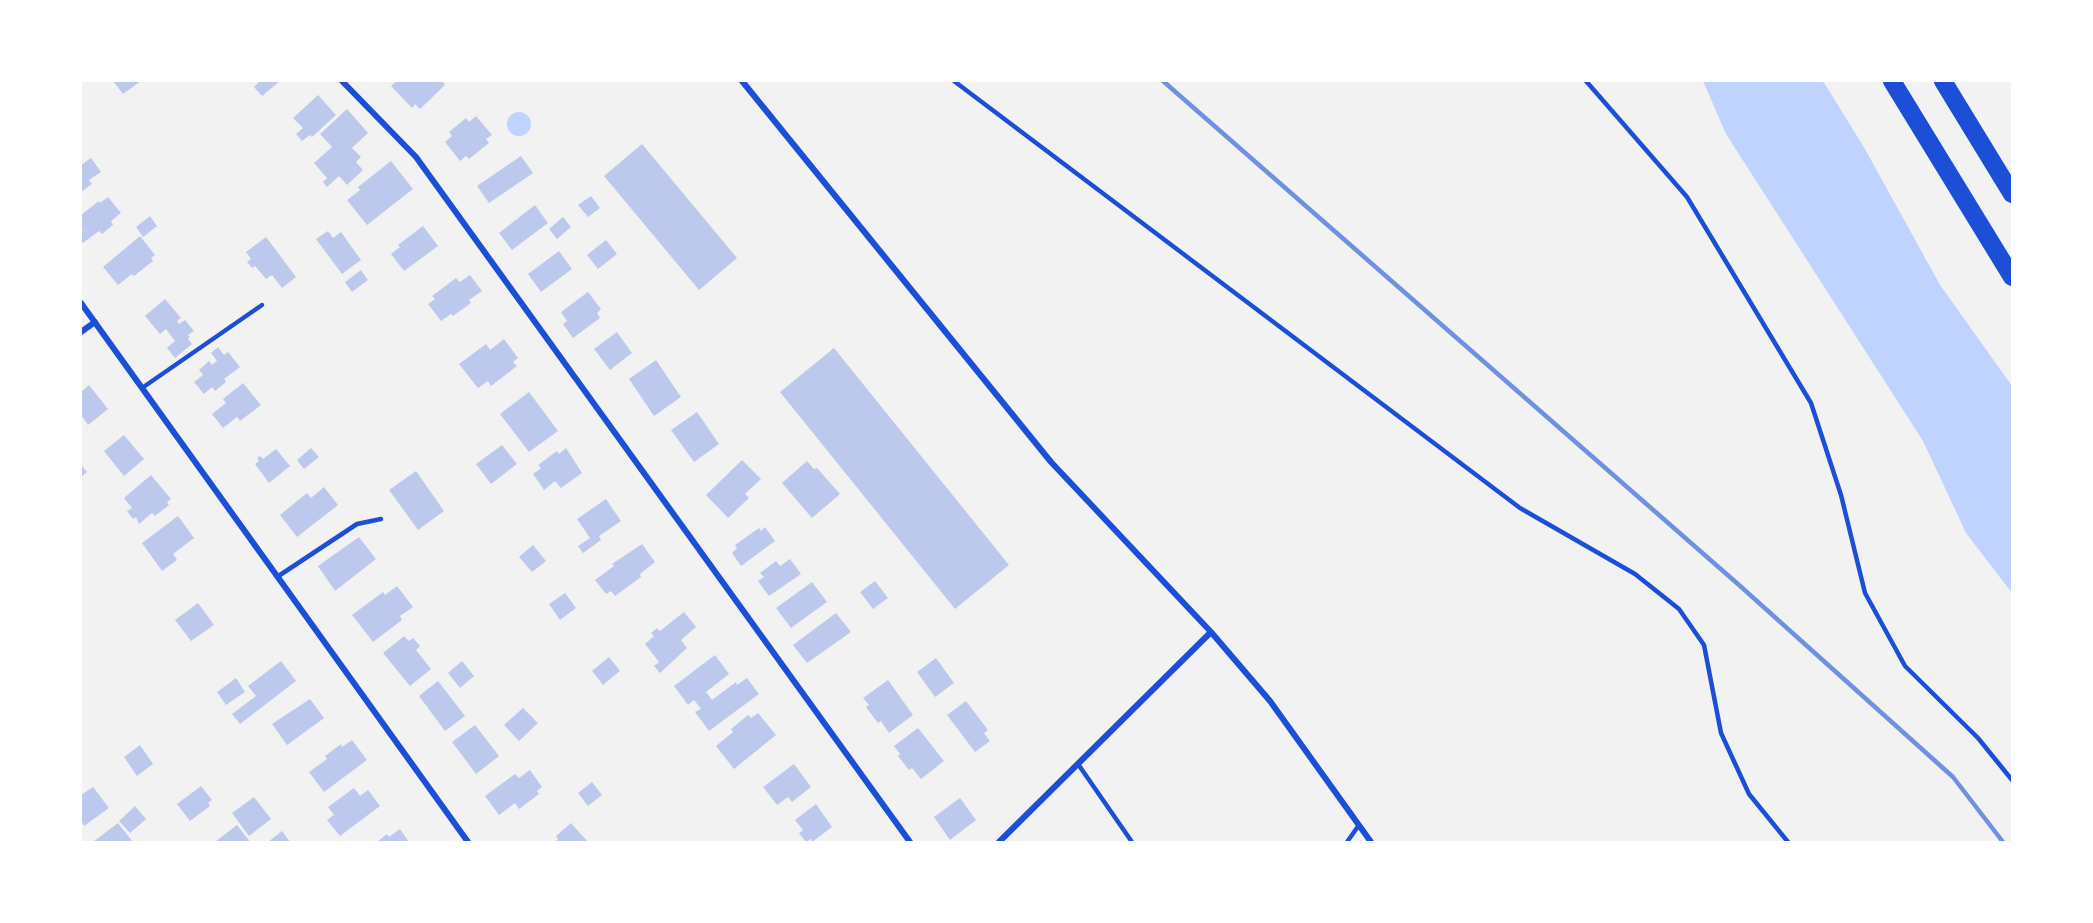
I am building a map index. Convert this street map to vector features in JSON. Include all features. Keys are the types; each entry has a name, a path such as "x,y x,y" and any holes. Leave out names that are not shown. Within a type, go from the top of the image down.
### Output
{"highway":[{"path":"1892,81 2012,277"},
{"path":"1943,81 2012,194"}],"street":[{"path":"342,81 416,157 910,842"},
{"path":"741,81 1051,462 1211,632 1269,701 1371,842"},
{"path":"81,303 468,842"},
{"path":"81,332 95,322"},
{"path":"999,842 1211,632"}],"lane":[{"path":"954,81 1520,508 1635,574 1679,609 1704,645 1721,733 1749,794 1788,842"},
{"path":"1586,81 1687,197 1811,403 1841,495 1865,593 1905,666 1978,738 2012,780"},
{"path":"142,388 262,304"},
{"path":"277,577 357,524 381,519"},
{"path":"1078,764 1132,842"},
{"path":"1347,842 1359,825"}],"water":[{"path":"1703,81 1823,81 1865,149 1940,285 2012,386 2012,593 1966,533 1923,441 1726,134"},
{"path":"519,112 528,115 531,124 528,133 519,136 510,133 507,124 510,115"}],"building":[{"path":"113,81 141,81 123,94"},
{"path":"260,81 280,81 262,96 254,87"},
{"path":"397,81 442,81 445,85 420,109 415,104 412,108 391,86"},
{"path":"318,95 336,115 312,137 310,135 302,141 296,134 303,128 293,118"},
{"path":"347,109 368,133 352,148 361,157 356,162 363,170 347,185 339,176 327,187 323,182 327,178 314,163 332,147 320,134"},
{"path":"476,116 492,135 486,139 489,143 469,159 466,156 460,161 445,142 452,136 449,132 466,118 469,122"},
{"path":"642,144 737,258 699,290 604,176"},
{"path":"521,156 533,173 489,203 477,186"},
{"path":"91,158 101,172 89,180 92,184 81,192 81,165"},
{"path":"391,161 413,189 367,225 347,200 360,190 358,187"},
{"path":"591,196 600,208 588,217 578,205"},
{"path":"108,197 121,213 111,221 113,225 102,234 99,231 83,243 81,215"},
{"path":"535,205 548,223 512,250 499,233"},
{"path":"150,216 157,226 143,237 136,227"},
{"path":"563,217 571,227 557,239 549,229"},
{"path":"423,226 438,246 404,271 391,254 400,247 398,245"},
{"path":"328,231 333,238 341,232 361,260 342,274 316,239"},
{"path":"140,236 155,255 151,258 153,261 118,285 103,267"},
{"path":"266,237 296,277 282,288 272,275 266,279 255,266 252,268 247,262 251,259 246,252"},
{"path":"606,240 617,254 598,269 587,255"},
{"path":"559,251 572,269 541,292 528,274"},
{"path":"361,270 368,280 352,292 345,282"},
{"path":"470,275 482,291 469,300 471,303 453,316 451,314 441,321 428,304 435,299 432,296 456,278 460,282"},
{"path":"588,292 601,309 597,313 600,318 573,338 563,324 567,321 561,312"},
{"path":"165,299 181,318 177,321 179,324 185,320 194,331 188,335 192,344 175,358 167,348 175,341 166,329 160,334 145,316"},
{"path":"617,332 632,353 610,370 594,349"},
{"path":"504,339 518,358 513,362 517,366 491,386 488,381 478,388 459,364 486,344 490,350"},
{"path":"218,347 224,355 228,352 240,367 224,379 226,382 215,391 212,387 204,394 194,382 203,375 199,370 209,361 212,365 217,361 211,353"},
{"path":"834,348 1009,565 955,609 780,392"},
{"path":"656,360 681,397 654,416 629,379"},
{"path":"243,383 261,405 240,421 237,417 223,428 212,414 226,403 223,399"},
{"path":"89,385 108,409 88,425 81,415 81,392"},
{"path":"529,392 558,431 529,452 500,414"},
{"path":"697,412 719,444 694,462 671,430"},
{"path":"124,435 144,459 124,476 104,451"},
{"path":"502,445 517,464 491,484 476,464"},
{"path":"311,448 319,457 304,469 297,460"},
{"path":"566,448 582,473 561,488 555,481 544,490 533,474 541,468 538,465 557,451 559,454"},
{"path":"276,449 290,466 269,483 255,464 259,461 257,458 260,456 263,459"},
{"path":"742,460 761,479 745,494 749,498 728,518 706,495"},
{"path":"807,461 814,469 817,468 840,494 812,518 782,483"},
{"path":"81,465 87,472 81,477"},
{"path":"416,471 444,511 418,530 389,490"},
{"path":"151,475 171,499 167,502 169,505 155,516 152,513 139,524 136,517 133,519 127,511 132,508 124,498"},
{"path":"324,487 338,505 297,537 280,515 307,493 311,498"},
{"path":"606,499 621,521 599,536 601,540 583,553 578,546 590,538 577,519"},
{"path":"178,516 194,538 173,554 177,560 162,571 142,543"},
{"path":"765,527 775,541 741,566 732,553 737,548 735,545 759,528 761,531"},
{"path":"359,537 376,559 335,591 318,566"},
{"path":"642,544 655,562 640,574 641,577 615,596 611,591 606,594 595,580 614,566 612,564"},
{"path":"533,545 546,561 532,572 519,557"},
{"path":"790,559 801,574 769,596 758,581 764,577 760,573 776,561 780,566"},
{"path":"875,581 888,598 873,609 860,592"},
{"path":"812,582 827,602 791,628 776,608"},
{"path":"397,586 413,607 400,616 402,620 373,642 352,615 383,592 385,595"},
{"path":"565,593 576,608 560,620 549,604"},
{"path":"198,603 214,625 191,641 175,620"},
{"path":"684,612 696,627 681,640 687,648 660,673 654,666 659,662 645,644 654,636 651,633 657,628 660,631"},
{"path":"836,613 851,632 807,663 793,645"},
{"path":"404,636 409,641 413,638 420,646 416,650 431,669 410,686 383,653"},
{"path":"715,655 729,674 706,692 712,700 736,682 737,685 747,678 759,694 709,731 695,712 701,709 694,700 688,705 674,686"},
{"path":"609,657 620,671 603,685 592,671"},
{"path":"936,658 954,683 935,697 917,672"},
{"path":"281,661 296,681 240,724 232,714 256,696 248,686"},
{"path":"462,661 474,676 460,688 448,673"},
{"path":"236,678 245,692 226,705 217,692"},
{"path":"888,680 913,715 889,733 881,721 878,723 866,707 869,705 863,698"},
{"path":"438,681 465,716 445,731 419,696"},
{"path":"310,699 324,718 287,745 272,724"},
{"path":"966,701 988,730 984,733 990,741 975,752 947,715"},
{"path":"523,708 538,723 519,741 504,725"},
{"path":"758,713 776,735 734,769 716,746 748,715 751,718"},
{"path":"475,725 499,756 476,774 452,742"},
{"path":"918,728 944,761 921,779 912,768 909,770 898,756 900,754 894,746"},
{"path":"352,740 367,760 324,792 309,772 327,759 325,756 341,744 342,747"},
{"path":"140,745 153,764 137,776 124,757"},
{"path":"794,764 811,787 792,802 788,797 777,805 763,787"},
{"path":"530,770 542,787 537,791 539,794 519,809 515,803 499,815 485,796 515,774 519,778"},
{"path":"592,782 602,795 588,806 578,793"},
{"path":"201,786 212,800 208,803 210,806 190,821 177,804"},
{"path":"93,787 109,808 84,826 81,821 81,795"},
{"path":"354,788 360,796 368,790 380,806 340,836 327,820 334,815 328,807"},
{"path":"254,797 271,819 249,836 232,813"},
{"path":"960,798 976,820 950,840 934,817"},
{"path":"816,804 832,827 812,842 811,839 806,842 799,833 803,830 795,820"},
{"path":"135,806 146,819 130,833 119,821"},
{"path":"118,823 133,842 93,842"},
{"path":"571,823 588,842 555,842 558,839 556,836"},
{"path":"237,825 250,842 215,842"},
{"path":"400,829 409,842 377,842 387,834 389,837"},
{"path":"282,831 290,842 268,842"}],"railway":[{"path":"1163,81 1739,585 1953,777 2003,842"}]}
